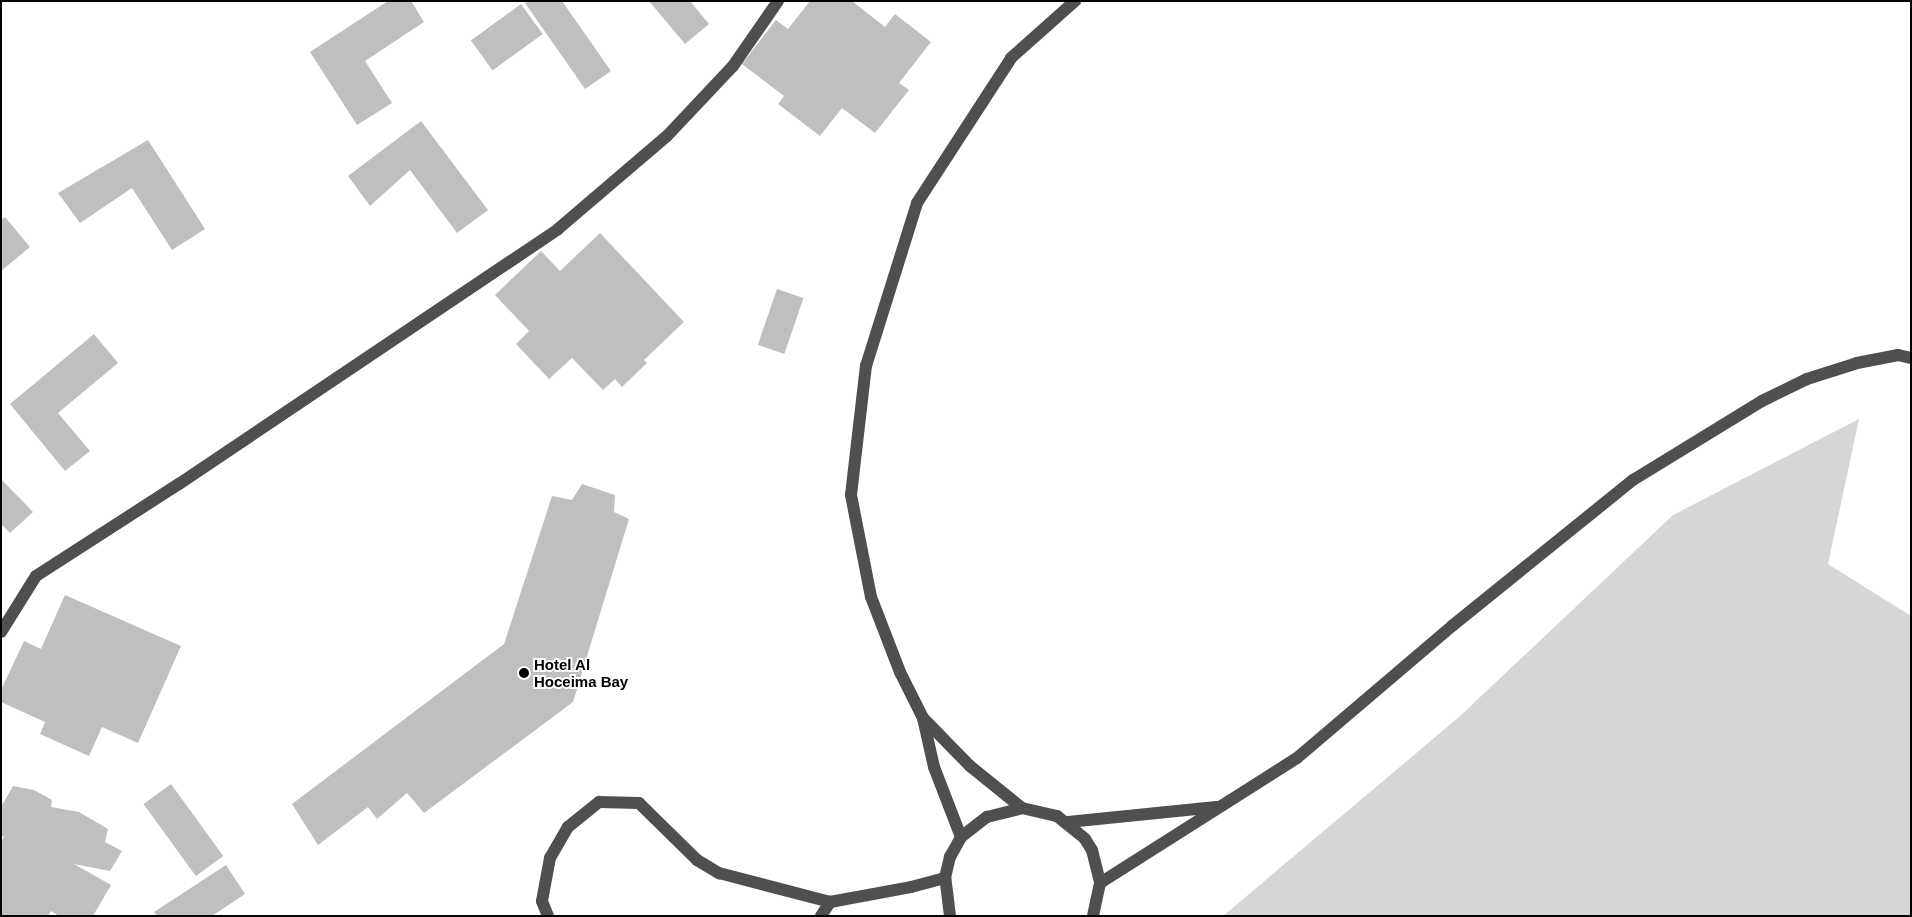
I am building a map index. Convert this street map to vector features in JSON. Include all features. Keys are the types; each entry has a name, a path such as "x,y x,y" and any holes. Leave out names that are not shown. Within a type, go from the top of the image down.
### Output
{"street":[{"path":"1,632 36,576 179,484 558,229 673,129 733,66 778,1"},
{"path":"961,837 934,767 923,718 900,672 871,597 851,495 866,366 917,203 1011,58 1075,1"},
{"path":"1100,883 1297,758 1452,626 1633,480 1762,401 1808,379 1857,363 1898,355 1911,358"},
{"path":"923,718 970,766 1022,808"},
{"path":"548,916 542,901 550,858 568,827 598,802 639,803 697,860 719,873 830,902 911,888 945,878"},
{"path":"1068,822 1223,806"},
{"path":"949,914 945,878 950,857 961,837 987,817 1022,808 1046,812 1068,822 1092,850 1100,883 1093,916"},
{"path":"821,916 830,902"}],"shaded area":[{"path":"1859,419 1828,564 1911,616 1911,916 1223,916 1459,717 1673,515"}],"building":[{"path":"388,1 411,1 424,22 365,61 392,103 357,125 310,52"},
{"path":"528,1 562,1 611,71 585,89 525,3"},
{"path":"649,1 690,1 709,24 685,44"},
{"path":"810,1 852,1 885,27 895,14 931,42 899,83 909,90 875,133 842,108 820,136 778,104 784,96 742,64 776,20 788,29"},
{"path":"521,4 543,34 493,70 471,40"},
{"path":"421,121 488,210 457,233 410,170 370,206 348,176"},
{"path":"148,140 205,229 172,250 132,188 80,223 58,193"},
{"path":"5,217 30,247 1,271 1,220"},
{"path":"600,233 684,322 644,360 647,363 622,387 615,379 603,390 572,358 549,379 516,344 529,331 495,295 541,251 560,271"},
{"path":"777,289 803,298 784,354 758,345"},
{"path":"94,334 118,363 58,413 90,451 65,471 10,404"},
{"path":"1,479 33,512 10,533 1,524"},
{"name":"Hotel Al Hoceima Bay","path":"582,484 615,495 614,512 629,519 573,702 424,813 407,793 377,819 368,807 318,845 292,804 504,644 552,496 572,500"},
{"path":"65,595 181,646 138,743 102,727 89,756 40,734 45,722 1,702 1,690 24,641 41,649"},
{"path":"171,784 223,856 196,876 143,804"},
{"path":"13,786 34,790 52,800 51,807 79,812 108,829 105,842 122,851 110,871 74,864 111,885 93,916 59,916 51,911 48,916 1,916 1,842 4,837 1,835 1,807"},
{"path":"226,865 245,894 212,916 157,916 154,912"}],"place":[{"name":"Hotel Al Hoceima Bay","path":"524,673"}]}
